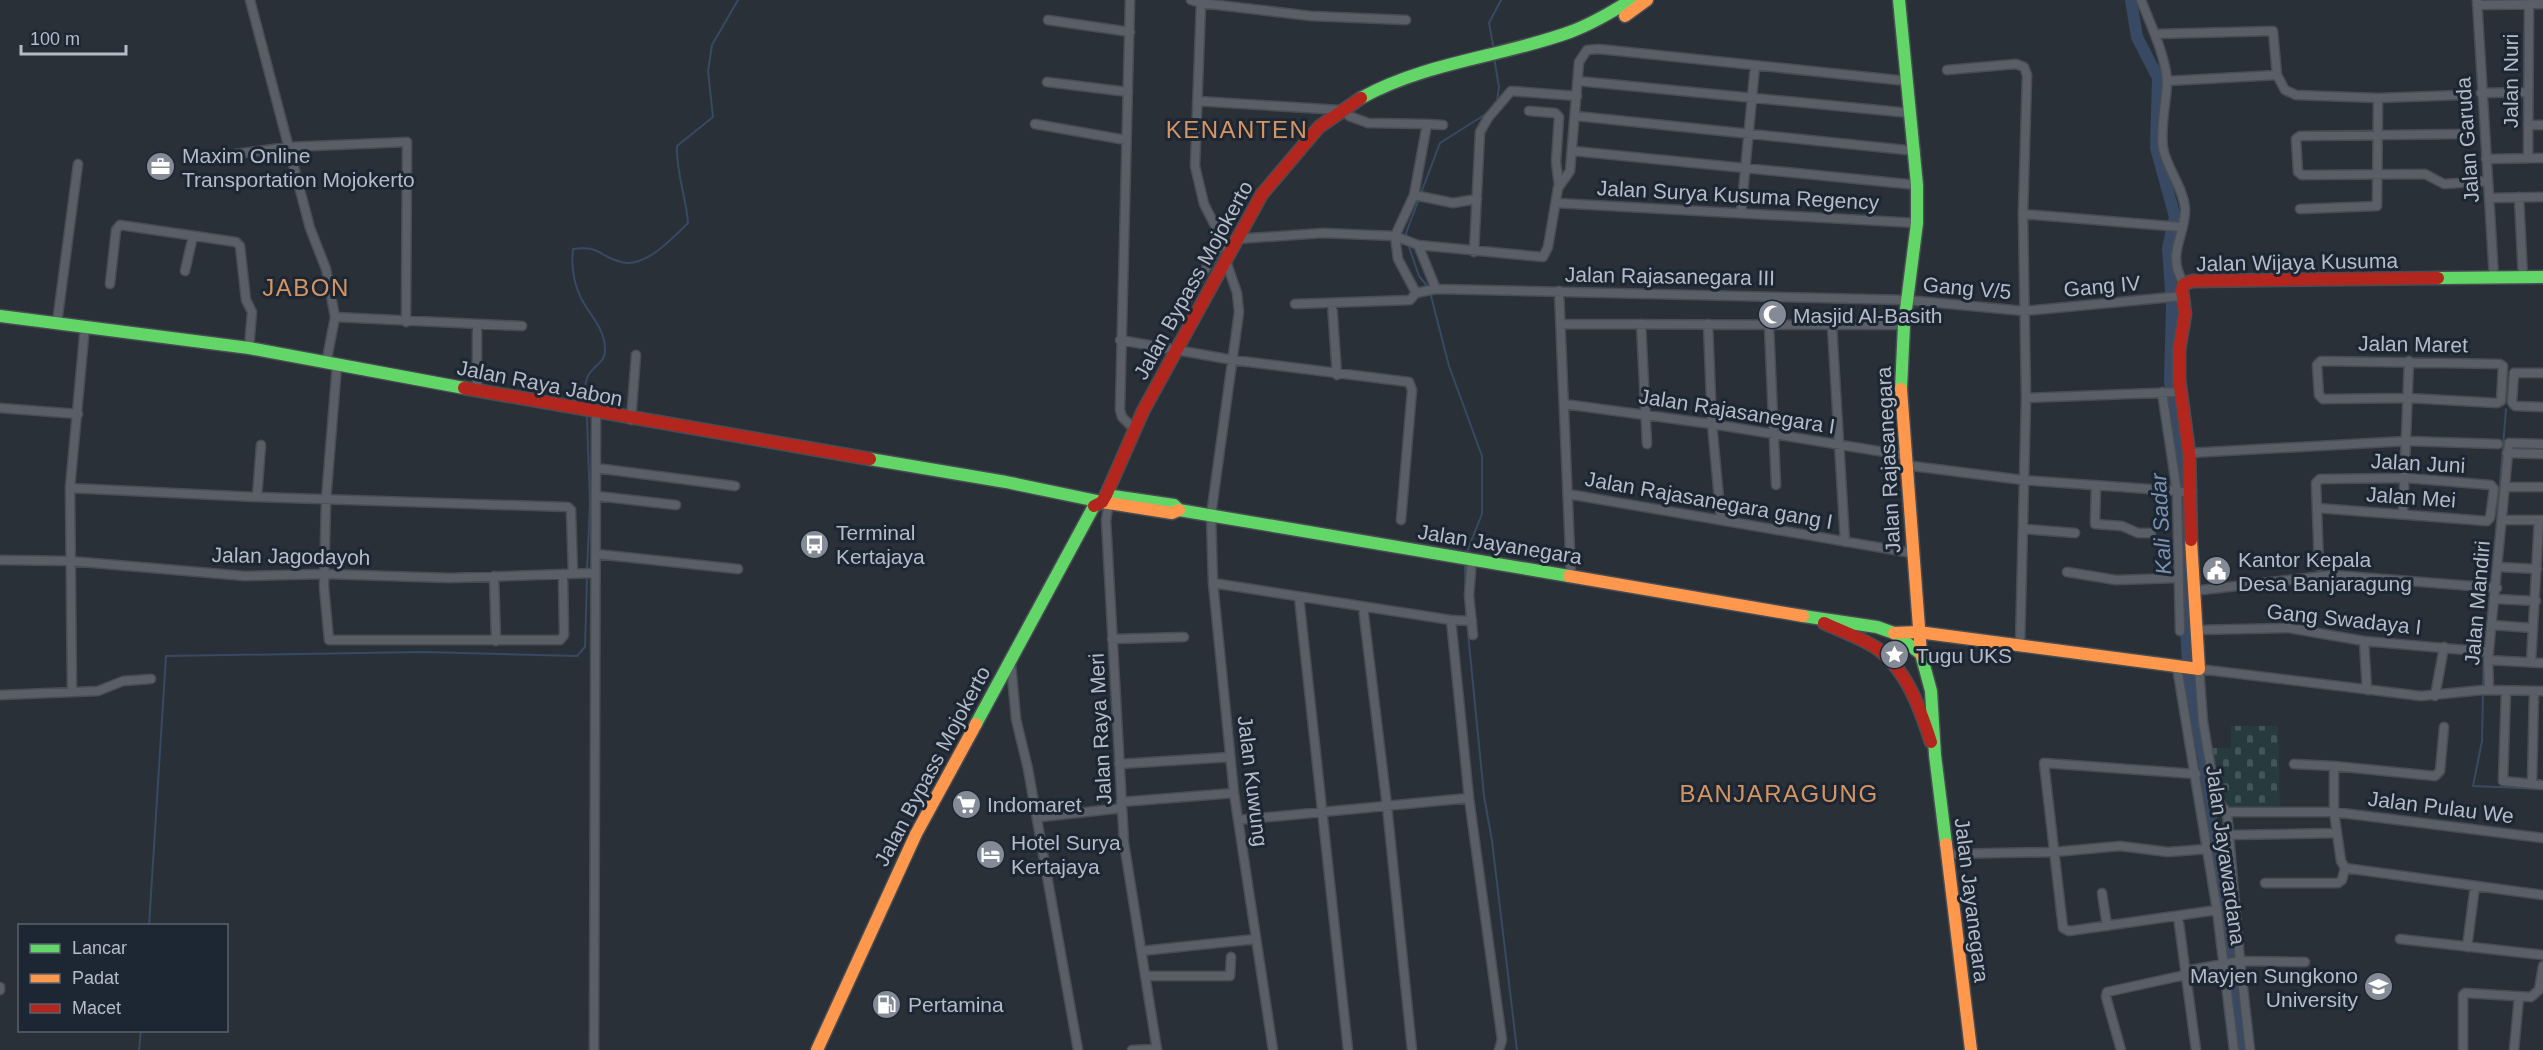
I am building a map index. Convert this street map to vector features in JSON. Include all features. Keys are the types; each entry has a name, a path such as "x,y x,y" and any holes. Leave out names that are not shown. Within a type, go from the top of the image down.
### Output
{"main road":[{"name":"Jalan Bypass Mojokerto","path":"1508,53 1579,28 1607,15 1631,0"},
{"name":"Jalan Bypass Mojokerto","path":"817,1050 916,834 1095,500 1138,426 1143,411 1225,251 1274,177 1305,146 1344,113 1477,61 1593,33 1647,0"},
{"name":"Jalan Rajasanegara","path":"1899,0 1916,151 1917,223 1904,325 1901,387 1904,460 1921,654"},
{"name":"Jalan Wijaya Kusuma","path":"2189,668 2195,630 2184,492 2189,453 2171,392 2185,314 2178,294 2192,281 2543,277"},
{"name":"Jalan Raya Jabon","path":"0,316 57,322 185,342 249,348 631,420 1095,500"},
{"name":"Jalan Bypass Mojokerto","path":"1095,500 1130,425 1143,411"},
{"name":"Jalan Jayanegara","path":"1095,500 1174,505 1179,510 1877,627 1894,633 1921,654 1928,679 1971,1050"},
{"name":"Jalan Jayanegara","path":"1815,618 1878,648 1908,687 1924,720 1935,755"},
{"path":"1868,644 1867,638 1877,627"},
{"path":"1894,633 1918,632 2189,668"},
{"path":"1908,687 1921,687 1928,679"}],"street":[{"path":"250,0 310,228 326,269 335,317 326,500 325,574 329,640 562,639 563,574"},
{"path":"1130,0 1120,340 1120,410 1122,417 1130,425"},
{"path":"1191,0 1311,16 1406,20"},
{"path":"2141,0 2155,34 2167,81 2163,146 2166,162 2184,203 2176,261 2178,294"},
{"name":"Jalan Kuwung","path":"1202,1 1195,166 1198,184 1225,251 1239,300 1211,515 1213,583 1234,792 1273,1050"},
{"path":"2477,3 2543,4"},
{"name":"Jalan Garuda","path":"2477,3 2494,278"},
{"name":"Jalan Nuri","path":"2528,158 2529,4"},
{"path":"1048,20 1130,32"},
{"path":"2155,34 2273,31 2277,75 2285,90 2296,95 2378,98 2461,95"},
{"path":"1559,186 1569,174 1573,152 1581,57 1583,53 1593,49 1907,81"},
{"path":"1947,70 2016,64 2024,67 2027,75 2023,214 2026,398 2020,647"},
{"path":"1741,213 1755,66"},
{"path":"2167,81 2277,75"},
{"path":"1578,81 1910,113"},
{"path":"1047,82 1128,92"},
{"path":"1473,252 1480,132 1511,91 1577,96"},
{"path":"2481,93 2528,92"},
{"path":"2300,209 2375,207 2378,205 2378,98"},
{"path":"1197,101 1344,113 1368,123 1443,125"},
{"path":"1235,238 1315,233 1398,237 1414,244 1473,252 1543,256 1548,247 1559,186 1557,162 1559,117 1555,113 1529,111"},
{"path":"1576,116 1916,151"},
{"path":"1035,124 1126,140"},
{"path":"1419,292 1398,259 1398,237 1416,195 1427,124"},
{"path":"2528,125 2543,125"},
{"path":"2463,134 2300,136 2296,139 2298,172 2302,176 2425,174 2444,184 2488,181"},
{"path":"212,157 288,147 407,142 406,322"},
{"path":"1573,152 1917,185"},
{"path":"2486,159 2543,158"},
{"path":"57,322 78,164"},
{"path":"1416,195 1454,203 1477,199"},
{"path":"2489,198 2543,197"},
{"path":"2519,198 2523,278"},
{"name":"Jalan Surya Kusuma Regency","path":"1556,203 1917,223"},
{"path":"2023,214 2180,227"},
{"path":"110,284 118,225 239,244 246,300 253,318 249,348"},
{"path":"185,271 193,236"},
{"path":"1414,244 1434,290"},
{"path":"1179,313 1225,251"},
{"name":"Jalan Rajasanegara III","path":"1295,304 1410,300 1419,292 1434,290 1907,300"},
{"path":"1559,291 1571,575"},
{"name":"Gang IV","path":"2024,311 2178,294"},
{"name":"Gang V/5","path":"1907,300 2024,311"},
{"path":"1332,303 1337,375"},
{"path":"335,317 477,326 522,326"},
{"path":"1561,324 1904,325"},
{"path":"1641,324 1647,444"},
{"path":"1708,324 1712,424 1721,520"},
{"path":"72,692 70,488 85,326"},
{"path":"477,326 477,392"},
{"path":"1769,326 1776,485"},
{"path":"1832,326 1845,542"},
{"path":"1120,340 1337,375 1405,380 1411,386 1409,452 1401,520"},
{"path":"631,420 636,355"},
{"name":"Jalan Maret","path":"2321,361 2409,361 2500,364 2503,366 2501,401 2497,403 2408,398 2323,399 2319,394 2317,365 2321,361"},
{"path":"2403,514 2409,361"},
{"path":"2543,373 2514,373 2512,402 2515,406 2543,407"},
{"path":"2026,398 2171,392 2184,492 2177,578 2180,631"},
{"name":"Jalan Rajasanegara I","path":"1564,404 1712,424 2023,480 2184,492"},
{"path":"0,408 78,414"},
{"path":"594,1050 593,573 596,554 597,496 595,413"},
{"path":"2189,453 2407,441 2498,444"},
{"name":"Jalan Mandiri","path":"2484,690 2496,599 2494,588 2499,567 2506,487 2506,453 2509,443 2543,444"},
{"path":"257,497 261,445"},
{"path":"2506,453 2543,454"},
{"path":"596,468 735,486"},
{"name":"Jalan Juni","path":"2317,508 2316,483 2320,479 2406,478 2491,485 2494,489 2492,508"},
{"path":"2096,485 2095,524 2122,526 2138,533 2151,533"},
{"path":"2506,487 2543,487"},
{"path":"70,488 326,500 568,507 572,510 577,573"},
{"name":"Jalan Rajasanegara gang I","path":"1568,494 1912,553"},
{"path":"597,496 676,505"},
{"name":"Jalan Raya Meri","path":"1095,500 1112,639 1125,852 1157,1050"},
{"path":"2317,508 2319,566"},
{"name":"Jalan Mei","path":"2317,508 2487,521 2492,508"},
{"path":"2503,520 2541,520 2531,662"},
{"path":"2024,529 2075,533"},
{"path":"596,554 738,568"},
{"path":"1470,559 1469,596 1473,634"},
{"name":"Jalan Jagodayoh","path":"0,560 70,561 245,576 325,574 450,578 593,573"},
{"path":"2499,567 2537,569"},
{"path":"2067,572 2116,580 2177,578"},
{"path":"2193,591 2333,575 2494,588"},
{"path":"494,576 496,641"},
{"path":"1213,583 1363,607 1470,621"},
{"path":"1299,597 1348,1050"},
{"path":"2496,599 2536,601"},
{"path":"1363,607 1387,806 1412,1050"},
{"path":"1454,620 1469,798 1502,1040 1499,1050"},
{"path":"2491,625 2534,628"},
{"name":"Gang Swadaya I","path":"2195,630 2289,628 2364,640 2444,647 2543,663"},
{"path":"1112,639 1184,638"},
{"path":"2364,640 2367,690"},
{"path":"2435,696 2444,647"},
{"path":"1010,659 1019,740 1028,768 1078,1050"},
{"path":"2250,1050 2232,963 2228,812 2216,799 2203,722 2189,668 2435,696 2484,690 2539,691 2532,784"},
{"name":"Jalan Jayawardana","path":"2189,668 2179,691 2196,774 2217,910 2232,963 2234,1050"},
{"path":"0,695 105,690 123,681 151,679"},
{"path":"2506,691 2503,781 2543,785"},
{"path":"2294,764 2435,776 2440,771 2444,727"},
{"path":"1119,764 1230,757"},
{"path":"2196,774 2044,763 2064,930 2217,910"},
{"path":"2265,883 2338,883 2342,880 2345,868 2334,812 2334,766"},
{"path":"1041,817 1234,792"},
{"path":"1238,820 1469,798"},
{"name":"Jalan Pulau We","path":"2228,812 2334,812 2543,838"},
{"path":"2229,835 2337,833"},
{"path":"1947,854 2054,852 2120,846 2168,852 2206,849"},
{"path":"2345,868 2543,895"},
{"path":"2467,947 2475,886"},
{"path":"2102,893 2107,926"},
{"path":"2178,916 2196,1050"},
{"path":"1141,951 1256,939"},
{"path":"2400,939 2543,956"},
{"path":"1145,976 1230,976 1231,957"},
{"path":"2121,1050 2106,997 2107,992 2232,963 2305,962"},
{"path":"2463,1050 2463,995 2467,992 2519,998 2537,993 2543,966"},
{"path":"2514,1050 2519,998"},
{"path":"1132,1050 1157,1050"}],"green space":[{"path":"2231,726 2278,726 2280,809 2229,809 2219,797 2211,748 2231,748"}],"waterway":[{"path":"585,406 587,378 602,360 605,348 602,334 581,298 574,280 573,249 589,248 621,262 639,261 658,251 688,223 678,166 677,146 713,117 708,71 712,45 738,0"},
{"path":"1493,45 1489,23 1501,0"},
{"name":"Kali Sadar","path":"2131,0 2137,37 2158,78 2156,148 2175,217 2168,248 2172,305 2170,381 2183,506 2183,576 2189,682 2204,758 2241,1050"},
{"path":"1494,57 1499,87 1497,101"},
{"path":"1421,193 1440,143 1489,112"},
{"path":"1407,238 1406,233 1419,199"},
{"path":"1408,244 1419,276 1428,287"},
{"path":"1430,292 1449,366 1482,456 1482,514 1466,554"},
{"path":"2493,571 2506,409"},
{"path":"587,418 590,504 587,571"},
{"path":"1465,563 1466,617"},
{"path":"149,924 166,656 424,652 577,656 585,647 587,577"},
{"path":"2485,645 2490,603"},
{"path":"1467,623 1484,796 1492,841 1517,1050"},
{"path":"2483,687 2484,659"},
{"path":"2483,692 2482,741 2473,786 2543,789"},
{"path":"139,1050 141,1032"}],"traffic: fast":[{"path":"1361,98 1411,76 1570,32 1594,22 1631,0"},
{"path":"1899,0 1917,185 1917,223 1904,325 1901,389"},
{"path":"2438,278 2543,277"},
{"path":"0,316 249,348 464,388"},
{"path":"870,459 1006,482 1102,502"},
{"path":"1106,495 1174,505 1179,510 1569,576"},
{"path":"976,724 1094,506"},
{"path":"1803,616 1877,627 1894,633 1921,654 1931,691 1935,755 1946,844"}],"traffic: slow":[{"path":"1625,16 1647,0"},
{"path":"1901,389 1921,654"},
{"path":"1102,502 1172,513 1179,510"},
{"path":"1894,633 1918,632 2199,669 2191,540"},
{"path":"1569,576 1803,616"},
{"path":"817,1050 916,834 976,724"},
{"path":"1946,844 1971,1050"}],"traffic: jam":[{"path":"1094,506 1102,502 1106,495 1143,411 1262,194 1319,127 1361,98"},
{"path":"2191,540 2189,453 2179,379 2179,350 2185,314 2182,290 2184,284 2192,281 2438,278"},
{"path":"464,388 870,459"},
{"path":"1824,623 1875,647 1895,666 1917,703 1931,742"}],"place":[{"name":"Maxim Online Transportation Mojokerto","path":"161,167"},
{"name":"Masjid Al-Basith","path":"1772,315"},
{"name":"Terminal Kertajaya","path":"815,544"},
{"name":"Kantor Kepala Desa Banjaragung","path":"2217,571"},
{"name":"Tugu UKS","path":"1895,655"},
{"name":"Indomaret","path":"966,804"},
{"name":"Hotel Surya Kertajaya","path":"990,854"},
{"name":"Mayjen Sungkono University","path":"2379,987"},
{"name":"Pertamina","path":"887,1004"}],"district":[{"name":"KENANTEN","path":"1237,129"},
{"name":"JABON","path":"306,287"},
{"name":"BANJARAGUNG","path":"1779,793"}]}
